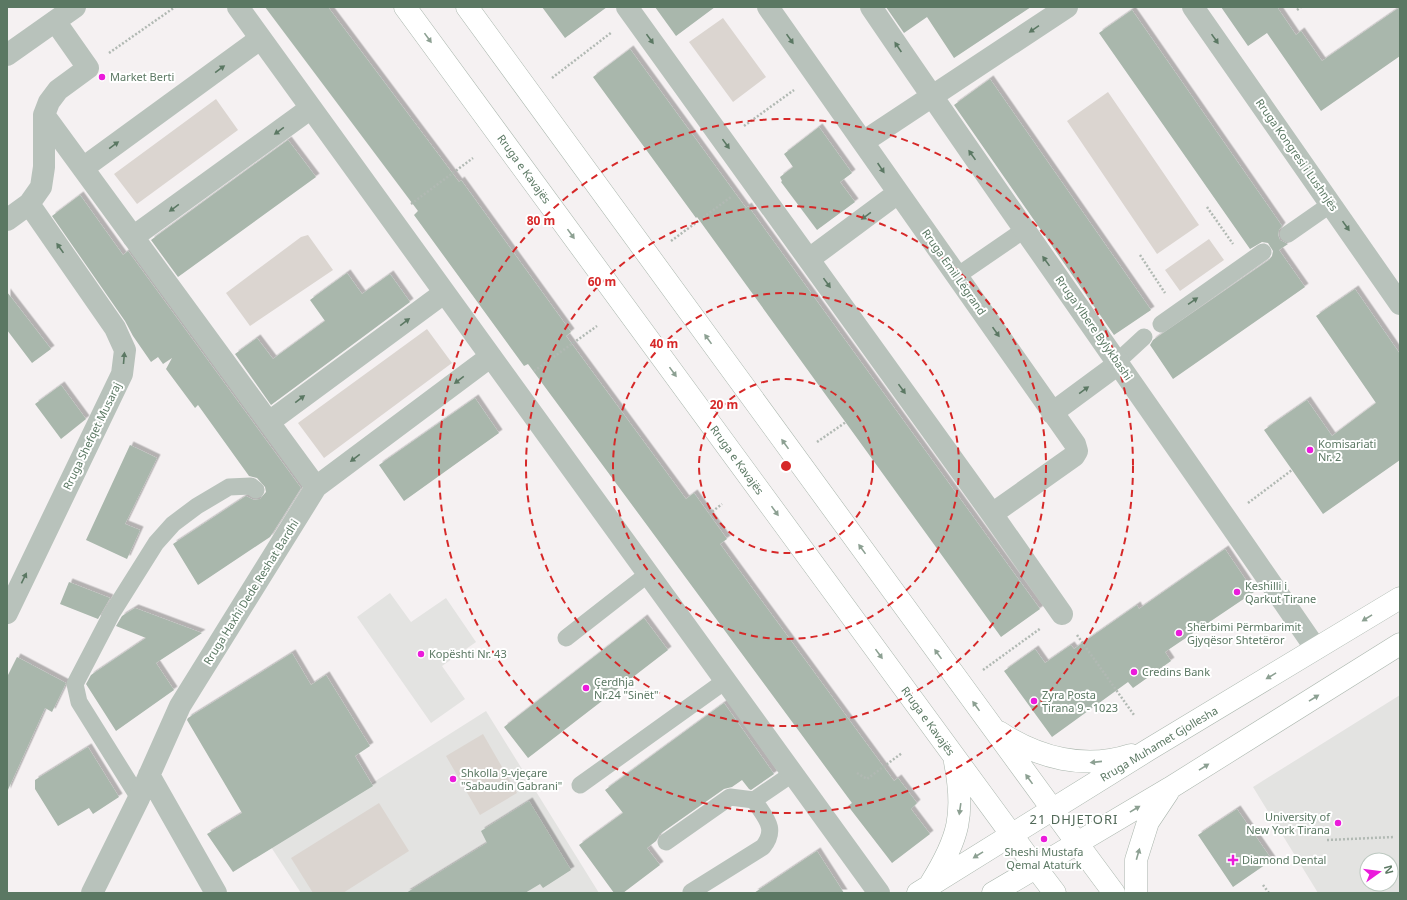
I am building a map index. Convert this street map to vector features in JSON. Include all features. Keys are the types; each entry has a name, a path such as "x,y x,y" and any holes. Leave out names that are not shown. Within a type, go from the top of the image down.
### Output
{"main road":[{"name":"Rruga e Kavajës","path":"405,7 1055,893"},
{"path":"466,7 991,727 1114,893"},
{"name":"Rruga Muhamet Gjollesha","path":"924,889 1148,750 1400,598"},
{"path":"993,893 1170,788 1400,644"},
{"path":"991,727 1012,741 1034,752 1058,759 1088,762 1119,759 1148,750"},
{"path":"924,889 953,843 961,804 960,788 954,757"},
{"path":"1136,893 1136,860 1148,822 1170,788"}],"street":[{"path":"7,55 75,7"},
{"path":"238,7 878,893"},
{"name":"Rruga Emil Lëgrand","path":"768,7 1075,444 1076,451 1074,456 992,514"},
{"name":"Rruga Ylbere Bylykbashi","path":"870,7 1024,230 1118,361 1228,519 1316,649"},
{"path":"863,142 1067,7"},
{"name":"Rruga Kongresi i Lushnjës","path":"1193,7 1400,304"},
{"path":"630,12 809,258 1062,614"},
{"path":"7,220 30,204 41,187 43,174 44,115 48,102 58,90 88,68 55,21"},
{"path":"83,168 260,39"},
{"path":"133,237 311,108"},
{"path":"44,115 316,487"},
{"path":"809,258 898,193"},
{"name":"Rruga Shefqet Musaraj","path":"7,613 122,374 125,350 115,328 30,204"},
{"path":"269,422 444,293"},
{"name":"Rruga Haxhi Dede Reshat Bardhi","path":"92,893 139,798 180,706 292,513 316,487 490,357"},
{"path":"1052,413 1113,368 1118,361"},
{"path":"149,775 216,893"}],"lane":[{"path":"1288,234 1331,204"},
{"path":"957,276 1024,230"},
{"path":"1161,324 1263,252"},
{"path":"1118,361 1144,337"},
{"path":"139,798 79,702 75,684 112,613 156,543 173,524 198,506 229,487 251,486 256,490"},
{"path":"566,638 648,574"},
{"path":"580,785 725,681"},
{"path":"666,842 730,797 754,800 792,774"},
{"path":"691,892 763,847 770,838 771,828 754,800"}],"path":[{"path":"88,68 175,7"},
{"path":"1297,10 1302,7"},
{"path":"552,78 630,12"},
{"path":"723,141 816,75"},
{"path":"391,219 473,158"},
{"path":"671,241 753,181"},
{"path":"1207,207 1246,264"},
{"path":"1140,255 1178,312"},
{"path":"512,386 597,326"},
{"path":"817,442 846,422"},
{"path":"1228,519 1292,470"},
{"path":"709,514 722,504"},
{"path":"983,670 1062,614 1134,715"},
{"path":"857,772 867,779 902,753"},
{"path":"1327,840 1394,837"},
{"path":"1263,885 1269,893"}],"shaded area":[{"path":"723,18 766,77 733,102 689,42"},
{"path":"1108,92 1199,225 1157,254 1067,121"},
{"path":"216,99 238,130 137,204 114,174"},
{"path":"308,235 333,270 250,326 226,293 301,237"},
{"path":"1209,239 1224,260 1180,291 1165,270"},
{"path":"427,329 452,363 324,458 298,423"},
{"name":"Kopështi Nr. 43","path":"390,593 411,622 446,598 476,642 442,666 465,699 431,723 357,617"},
{"name":"University of New York Tirana","path":"1400,695 1400,893 1318,893 1253,787"},
{"name":"Shkolla 9-vjeçare \"Sabaudin Gabrani\"","path":"486,711 599,893 301,893 271,847"},
{"path":"483,734 517,793 480,815 446,756"},
{"path":"379,803 409,851 343,893 313,893 291,858"}],"building":[{"path":"265,7 328,7 459,182 461,180 571,332 566,336 686,499 694,493 727,539 720,544 894,781 898,778 917,803 911,809 930,834 892,863 848,806 852,803 528,364 524,366 414,215 418,211"},
{"path":"542,7 607,7 565,38"},
{"path":"655,7 715,7 676,36"},
{"path":"886,7 1031,7 954,58 927,17 904,33"},
{"path":"1221,7 1277,7 1296,35 1301,31 1322,61 1400,7 1400,56 1321,111 1267,33 1248,46"},
{"path":"1132,10 1282,226 1278,235 1280,240 1288,244 1279,250 1305,287 1173,379 1150,345 1153,340 1269,260 1273,251 1268,243 1262,242 1250,249 1099,33"},
{"path":"630,49 746,208 748,206 1040,609 1001,637 697,217 696,218 593,77"},
{"path":"990,79 1151,310 1114,335 954,105"},
{"path":"819,127 852,173 840,182 855,202 817,230 781,182 780,177 793,167 784,154"},
{"path":"288,140 316,177 178,277 151,240"},
{"path":"80,195 123,255 128,251 301,488 270,537 198,585 173,544 246,496 254,500 260,499 266,492 265,487 257,478 249,476 198,405 195,408 166,369 172,358 163,364 158,357 151,362 133,336 125,321 52,216"},
{"path":"347,273 362,294 390,274 410,302 271,405 235,354 257,338 273,359 325,321 310,300"},
{"path":"1355,289 1400,354 1400,460 1323,514 1264,430 1307,400 1332,436 1376,403 1316,316"},
{"path":"7,292 51,349 32,363 7,330"},
{"path":"61,385 86,419 61,439 35,404"},
{"path":"475,398 499,433 404,501 379,465"},
{"path":"130,445 157,458 125,524 140,530 127,559 86,540"},
{"path":"1225,549 1254,592 1165,652 1171,661 1133,688 1128,682 1052,737 1004,671 1035,649 1045,663 1071,645 1074,649 1137,605 1139,609"},
{"path":"69,582 110,598 98,619 60,604"},
{"path":"135,608 202,633 156,663 174,690 116,731 86,684 91,675 146,638 116,626 122,616"},
{"name":"Çerdhja Nr.24 \"Sinët\"","path":"644,618 668,650 528,758 504,727"},
{"path":"292,653 311,685 326,675 370,746 355,756 373,786 233,872 207,834 242,813 187,720"},
{"path":"17,657 66,683 52,712 45,708 7,792 7,677"},
{"path":"724,703 774,774 751,790 742,780 732,787 724,789 660,834 656,841 647,848 660,865 623,893 614,893 579,845 623,813 605,790"},
{"path":"88,747 119,797 93,814 89,808 58,826 35,789 35,780"},
{"path":"529,801 571,870 543,888 540,884 525,893 406,893 487,843 481,831"},
{"path":"1237,809 1272,860 1233,887 1198,835"},
{"path":"817,851 844,893 754,893"}],"place":[{"name":"Market Berti","path":"102,77"},
{"name":"Komisariati Nr. 2","path":"1310,450"},
{"name":"Keshilli i Qarkut Tirane","path":"1237,592"},
{"name":"Shërbimi Përmbarimit Gjyqësor Shtetëror","path":"1179,633"},
{"name":"Kopështi Nr. 43","path":"421,654"},
{"name":"Credins Bank","path":"1134,672"},
{"name":"Çerdhja Nr.24 \"Sinët\"","path":"586,688"},
{"name":"Zyra Posta Tirana 9 - 1023","path":"1034,701"},
{"name":"Shkolla 9-vjeçare \"Sabaudin Gabrani\"","path":"453,779"},
{"name":"University of New York Tirana","path":"1338,823"},
{"name":"Sheshi Mustafa Qemal Ataturk","path":"1044,839"},
{"name":"Diamond Dental","path":"1233,860"}],"district":[{"name":"21 DHJETORI","path":"1074,819"}]}
